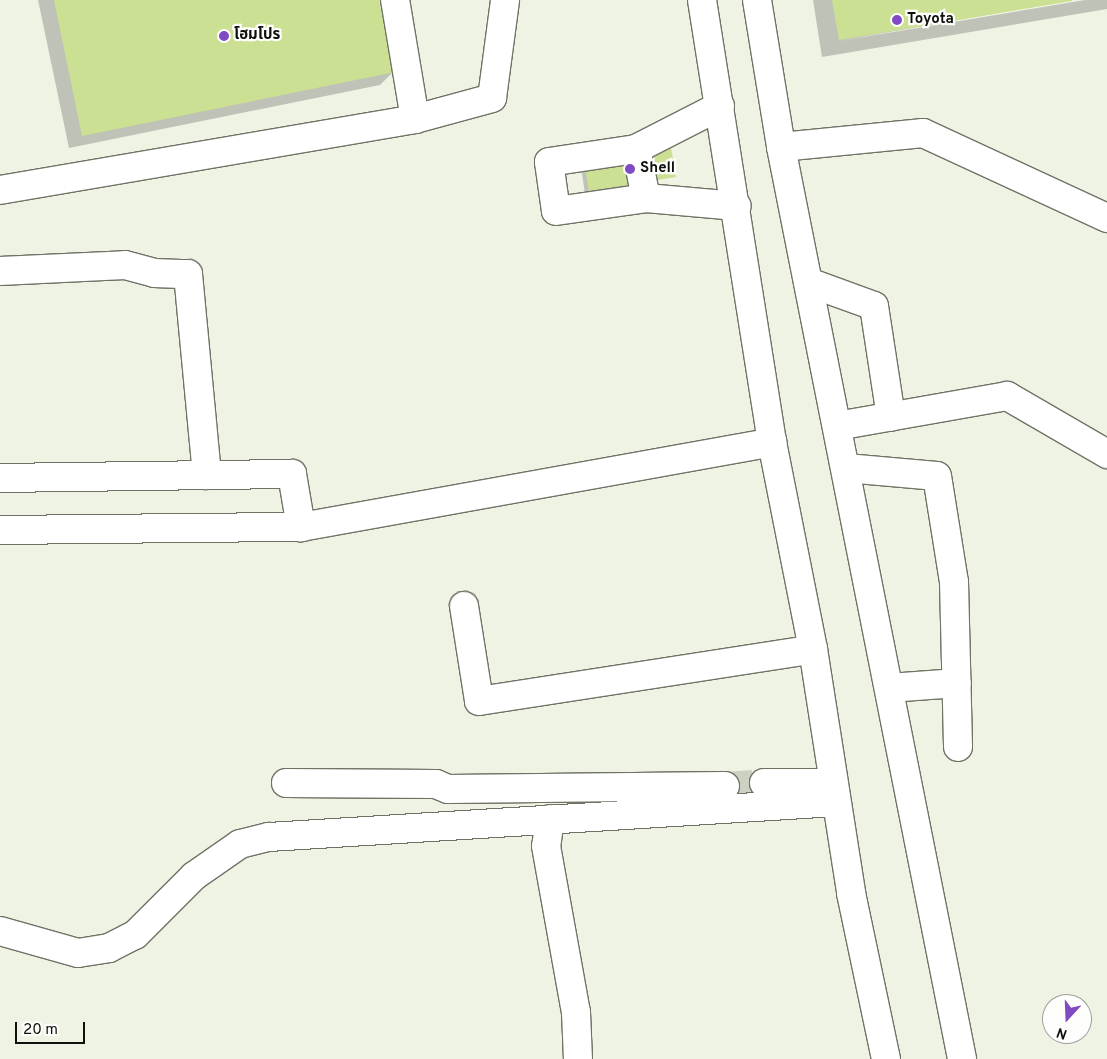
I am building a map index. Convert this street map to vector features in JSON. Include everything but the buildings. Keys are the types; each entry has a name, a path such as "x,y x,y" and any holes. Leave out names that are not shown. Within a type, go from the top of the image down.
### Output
{"main road":[{"path":"395,0 415,119"},
{"path":"0,190 415,119 492,98 505,0"},
{"path":"702,0 737,206 772,442 813,650 834,793 886,1059"},
{"path":"757,0 781,148 962,1059"},
{"path":"720,106 636,149 549,162 556,211 646,198 737,206"},
{"path":"781,148 923,133 1107,218"},
{"path":"636,149 646,198"},
{"path":"0,271 124,265 154,273 188,274 207,476"},
{"path":"808,282 874,306 891,417"},
{"path":"837,426 1007,396 1107,454"},
{"path":"0,530 301,527 772,442"},
{"path":"846,468 938,476 954,582 958,747"},
{"path":"0,478 292,474 301,527"},
{"path":"464,606 479,701 813,650"},
{"path":"889,688 957,683"},
{"path":"286,783 436,784 448,789 725,786"},
{"path":"764,783 834,793"},
{"path":"0,932 78,952 109,948 135,935 194,876 240,844 269,837 550,819 834,793"},
{"path":"550,819 546,846 576,1012 578,1059"}],"tunnel":[{"path":"725,786 764,783"}],"place":[{"name":"Toyota","path":"897,20"},
{"name":"โฮมโปร","path":"224,36"},
{"name":"Shell","path":"630,169"}]}
